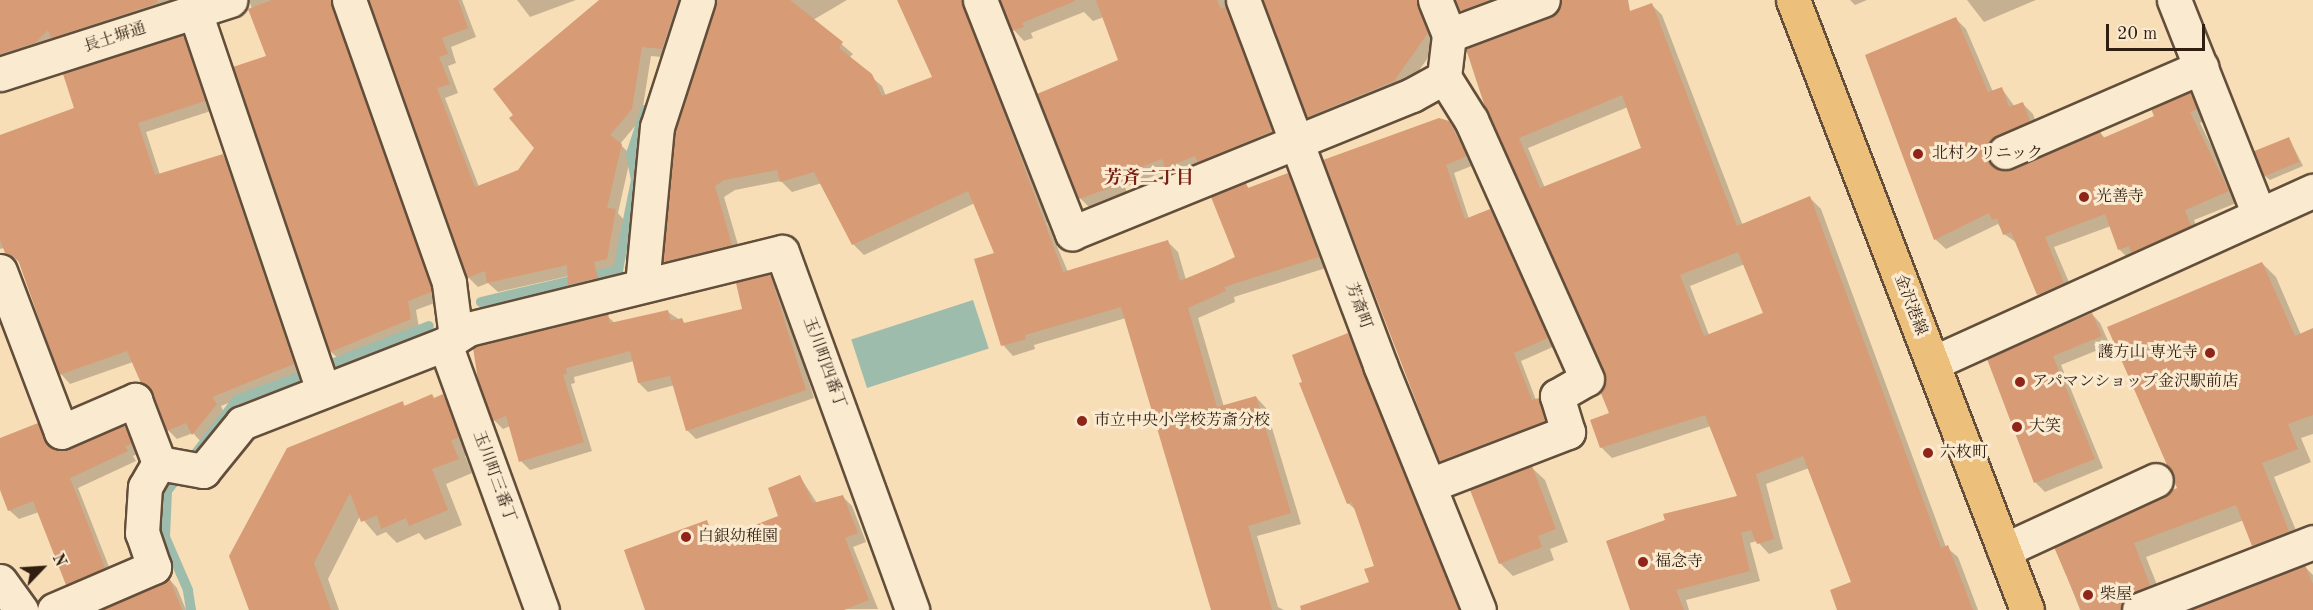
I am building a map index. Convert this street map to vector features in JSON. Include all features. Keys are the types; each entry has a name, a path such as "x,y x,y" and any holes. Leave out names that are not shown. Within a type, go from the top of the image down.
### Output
{"main road":[{"name":"金沢港線","path":"1793,0 2027,610"}],"street":[{"name":"長土塀通","path":"0,74 230,0"},
{"name":"玉川町三番丁","path":"349,0 448,283 450,340 542,610"},
{"path":"54,610 154,567 142,533 145,487 175,466 203,471 242,423 450,340 468,329 642,285 657,127 698,0"},
{"path":"980,0 1072,233 1297,144 1412,95 1444,77"},
{"name":"芳斎町","path":"1243,0 1380,365 1479,610"},
{"path":"1430,485 1568,432 1557,396 1587,379 1471,120 1444,77 1449,35 1435,0"},
{"path":"1449,35 1543,0"},
{"path":"2174,0 2259,215"},
{"path":"195,12 323,391"},
{"path":"2005,152 2201,67"},
{"path":"1933,363 2313,191"},
{"name":"玉川町四番丁","path":"642,285 782,252 912,610"},
{"path":"0,274 61,432 135,399 175,466"},
{"path":"2004,550 2156,480"},
{"path":"2139,610 2313,542"},
{"path":"0,581 21,610"}],"shaded area":[{"path":"973,300 989,349 867,388 851,340"}],"building":[{"path":"0,0 157,0 158,3 51,38 48,30 35,43 0,54"},
{"path":"272,0 331,0 431,287 431,292 408,301 411,319 330,352 233,67 266,56 248,9"},
{"path":"369,0 458,0 468,28 442,38 448,54 439,57 450,84 437,88 475,187 518,170 534,148 509,118 513,115 493,89 599,0 678,0 662,49 642,47 632,109 610,135 622,144 607,208 616,209 607,259 594,262 598,278 568,285 567,265 487,283 485,271 467,278"},
{"path":"716,0 790,0 843,42 839,48 872,74 882,96 932,77 897,0 962,0 1063,272 1168,240 1180,281 1218,265 1235,257 1211,197 1246,183 1248,188 1288,173 1319,257 1224,287 1226,291 1188,308 1217,407 1256,396 1291,513 1248,526 1272,610 1211,610 1121,307 1025,335 1026,339 1001,346 974,259 994,253 968,191 852,245 814,172 780,182 777,170 724,180 715,186 732,245 663,262 675,131"},
{"path":"1000,0 1075,1 1022,23 1024,27 1012,31"},
{"path":"1096,0 1217,0 1221,9 1226,7 1272,131 1198,162 1195,156 1165,168 1162,159 1115,177 1118,185 1079,199 1037,94 1118,60"},
{"path":"1263,0 1417,0 1428,33 1394,81 1307,117"},
{"path":"1455,0 1489,0 1460,11"},
{"path":"1561,0 1628,0 1630,11 1652,3 1737,226 1810,196 1941,548 1948,545 1973,610 1837,610 1830,590 1851,582 1803,456 1756,474 1774,539 1757,544 1751,530 1741,533 1750,571 1676,590 1684,610 1630,610 1606,541 1665,520 1663,514 1737,496 1705,415 1600,448 1590,420 1609,413 1600,391 1606,381 1604,371 1485,107 1466,49 1550,18 1558,11","holes":["1622,95 1641,148 1540,188 1519,138","1738,252 1763,313 1704,336 1680,275"]},
{"path":"1956,17 1988,92 2002,87 2009,107 2023,102 2030,121 1990,140 1986,150 1994,167 2012,169 2100,131 2103,138 2154,116 2151,109 2190,92 2197,109 2190,112 2229,191 2185,210 2191,226 2131,253 2129,246 2118,250 2105,214 2045,237 2064,283 2037,295 2011,232 2003,235 1997,218 1992,220 1989,213 1934,240 1865,55"},
{"path":"183,35 205,101 138,123 155,175 223,154 294,364 212,397 217,404 192,435 186,423 167,431 153,393 141,383 127,351 59,375 18,260 5,253 0,240 0,135 74,108 63,74"},
{"path":"1439,118 1449,121 1467,156 1446,165 1465,219 1490,209 1548,338 1514,353 1532,400 1539,398 1545,421 1439,461 1323,160"},
{"path":"2289,137 2299,162 2264,176 2254,151"},
{"name":"護方山 専光寺","path":"2262,262 2295,336 2313,328 2313,415 2288,424 2298,449 2262,463 2289,531 2252,546 2236,505 2134,543 2150,585 2125,598 2121,610 2081,610 2054,547 2177,488 2107,327"},
{"path":"770,274 806,390 686,431 670,376 638,383 630,351 566,368 567,374 563,375 584,442 519,462 506,416 493,421 478,380 473,348 608,314 610,323 668,310 671,321 682,318 684,323 742,309 736,283"},
{"path":"2092,313 2102,336 2053,356 2095,459 2034,483 1987,359"},
{"path":"1348,333 1459,610 1301,610 1300,606 1369,582 1364,569 1374,566 1352,502 1347,504 1299,383 1302,382 1292,355"},
{"path":"432,394 434,398 443,394 459,437 451,441 459,459 432,469 448,510 409,526 406,518 381,529 377,515 361,522 350,493 314,563 331,610 249,610 229,556 287,448 403,401 404,406"},
{"path":"38,423 49,446 58,450 124,425 132,444 125,446 128,451 70,478 105,568 66,585 33,501 8,511 0,490 0,438"},
{"path":"1532,466 1556,529 1538,536 1542,547 1499,564 1470,490"},
{"path":"800,475 813,503 843,495 858,533 845,538 869,600 844,610 645,610 624,550 707,520 714,541 778,516 768,488"},
{"path":"2305,565 2313,584 2313,610 2192,610"},
{"path":"169,577 182,610 101,610 161,584"}],"waterway":[{"path":"481,302 618,270 636,180 631,154 646,109"},
{"path":"332,364 429,326"},
{"path":"191,610 188,590 165,537 167,491 237,400 299,377"}],"place":[{"name":"北村クリニック","path":"1918,154"},
{"name":"光善寺","path":"2084,197"},
{"name":"護方山 専光寺","path":"2210,353"},
{"name":"アパマンショップ金沢駅前店","path":"2020,382"},
{"name":"市立中央小学校芳斎分校","path":"1082,421"},
{"name":"大笑","path":"2017,427"},
{"name":"六枚町","path":"1928,453"},
{"name":"白銀幼稚園","path":"686,537"},
{"name":"福念寺","path":"1643,562"},
{"name":"柴屋","path":"2088,595"}],"district":[{"name":"芳斉二丁目","path":"1149,178"}]}
